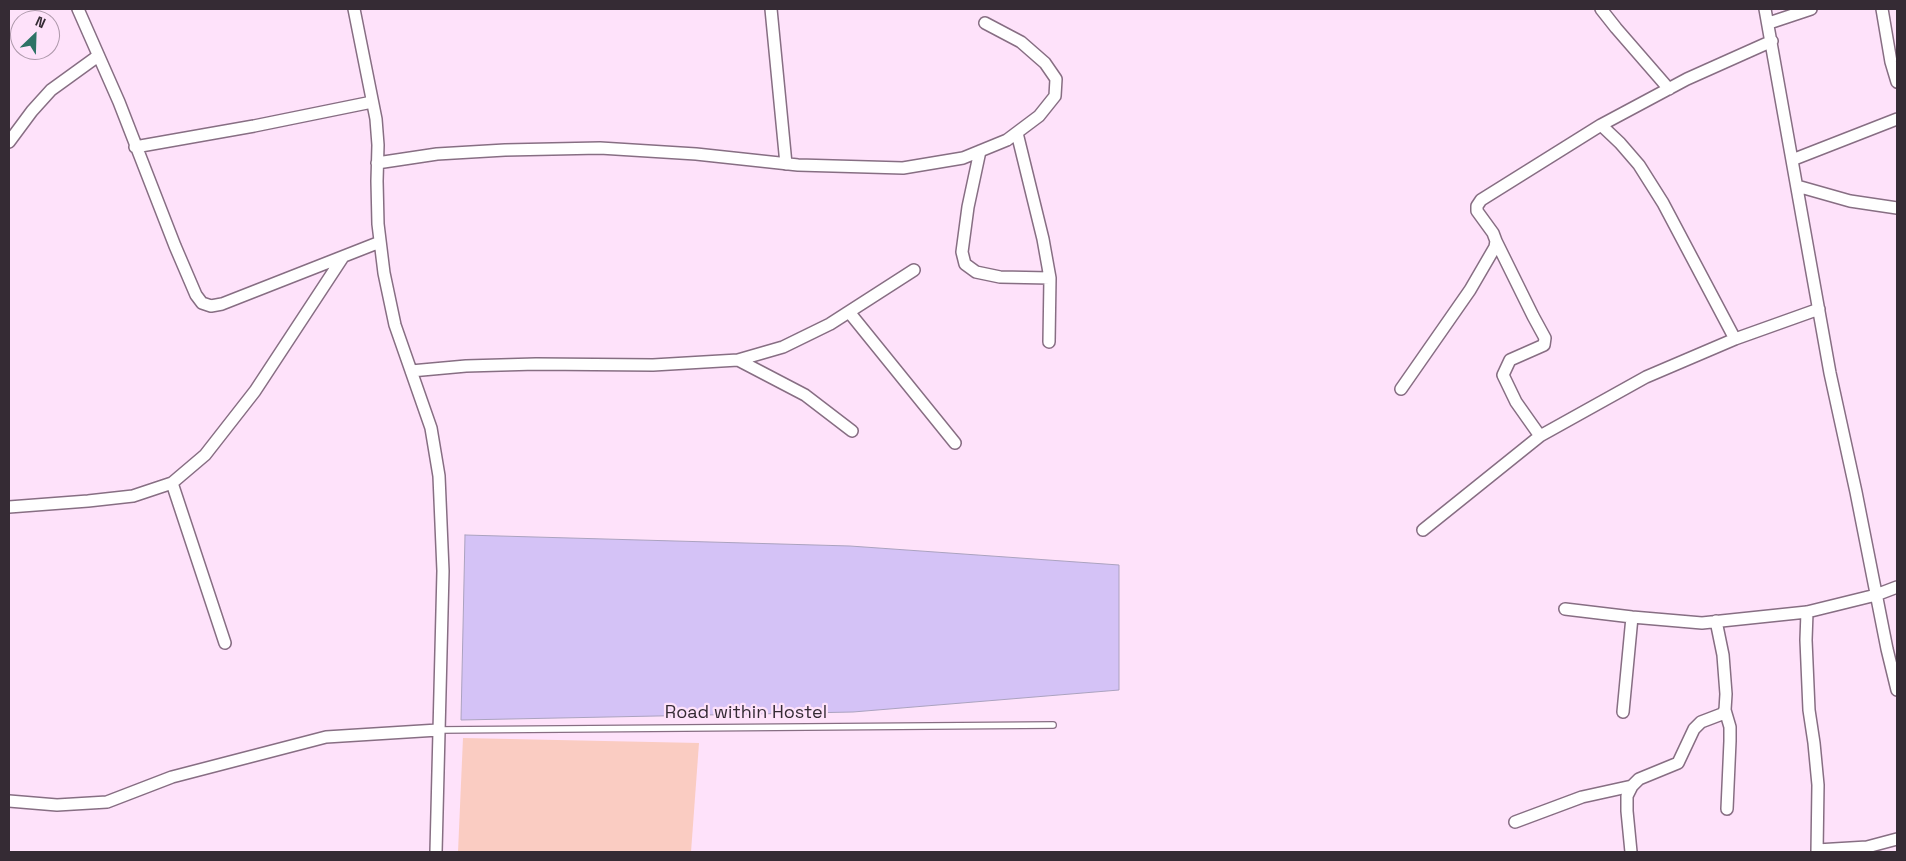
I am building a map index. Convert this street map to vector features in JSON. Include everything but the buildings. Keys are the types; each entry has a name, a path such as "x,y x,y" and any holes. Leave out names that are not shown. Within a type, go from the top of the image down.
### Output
{"street":[{"path":"78,9 119,102 175,246 196,295 202,303 211,306 222,304 380,242"},
{"path":"354,9 372,102 378,145 377,207 380,242 395,325 431,428 439,476 443,571 436,852"},
{"path":"771,9 786,164"},
{"path":"1601,9 1668,88"},
{"path":"1765,9 1819,309 1876,595 1897,690"},
{"path":"1769,23 1811,9"},
{"path":"1882,9 1891,62 1897,82"},
{"path":"377,163 437,154 600,148 696,154 786,164 903,168 963,158 1007,140 1039,116 1055,96 1056,79 1045,62 1021,42 985,23"},
{"path":"1540,436 1516,402 1503,375 1510,360 1544,345 1545,338 1493,233 1477,211 1477,206 1481,200 1601,125 1668,88 1772,41"},
{"path":"9,142 51,90 98,56"},
{"path":"135,147 254,126 372,102"},
{"path":"1792,160 1897,119"},
{"path":"1601,125 1639,165 1658,195 1735,339"},
{"path":"1017,133 1043,239 1050,278 1049,342"},
{"path":"980,151 968,207 962,252 965,264 976,272 1000,276 1050,278"},
{"path":"1797,186 1850,201 1897,208"},
{"path":"1401,389 1470,290 1495,247 1496,241"},
{"path":"9,507 133,496 172,483 205,455 255,391 343,257"},
{"path":"411,371 484,365 653,365 738,360 783,347 830,324 914,270"},
{"path":"1423,530 1540,436 1646,377 1735,339 1819,309"},
{"path":"849,312 955,443"},
{"path":"738,360 805,395 852,431"},
{"path":"172,483 225,643"},
{"path":"1565,609 1702,623 1808,612 1876,595 1897,586"},
{"path":"1808,612 1806,640 1809,710 1818,786 1817,851 1867,847 1897,840"},
{"path":"1623,712 1632,617"},
{"path":"1716,621 1723,655 1726,694 1725,710 1730,727 1727,809"},
{"path":"1631,852 1627,811 1628,796 1632,786 1639,779 1678,763 1694,729 1702,722 1722,714 1725,710"},
{"path":"9,801 57,806 107,802 172,777 326,736 438,730"},
{"path":"1515,822 1582,796 1632,786"}],"lane":[{"name":"Road within Hostel","path":"438,730 1053,726"}],"shaded area":[{"path":"463,738 699,743 691,852 458,852"}]}
